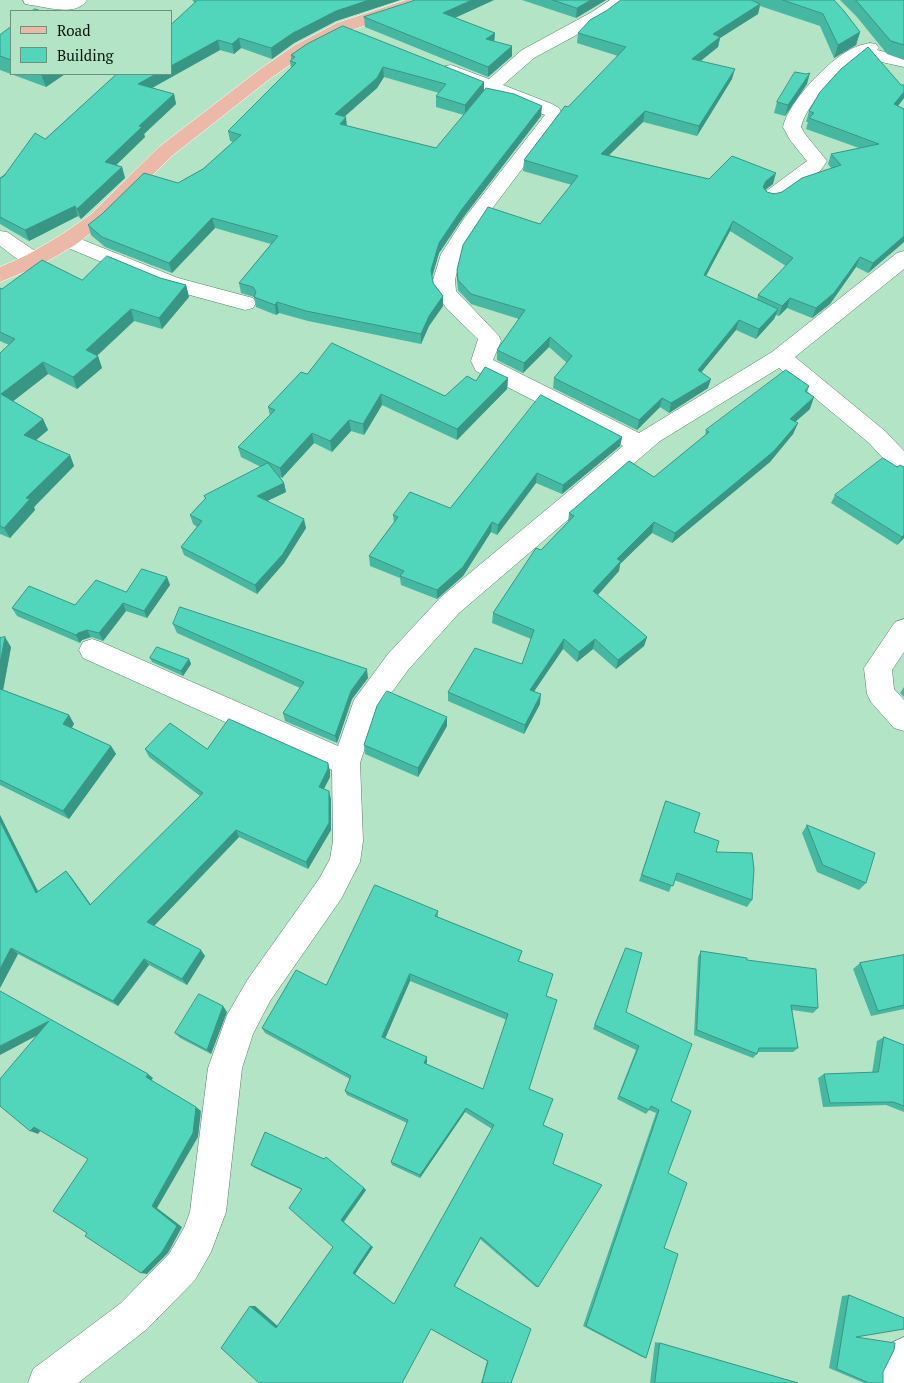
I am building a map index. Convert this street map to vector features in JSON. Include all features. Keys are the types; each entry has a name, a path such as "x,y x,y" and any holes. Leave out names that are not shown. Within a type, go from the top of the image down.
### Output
{"main road":[{"path":"0,275 34,260 68,240 97,219 166,151 264,74 301,49 343,27 422,0"}],"street":[{"path":"31,0 67,5 79,0"},
{"path":"491,86 528,54 590,20 621,0"},
{"path":"343,27 371,38"},
{"path":"868,46 904,62"},
{"path":"868,46 894,77"},
{"path":"772,196 814,166 817,161 793,129 792,121 824,80 842,63 868,46"},
{"path":"435,64 546,108 553,112 554,115 470,224 451,254 444,280 446,292 455,304 488,336 490,341 482,361 484,365 640,444"},
{"path":"0,237 34,260"},
{"path":"68,240 171,283 244,303"},
{"path":"47,1383 134,1316 182,1267 198,1239 208,1212 225,1068 239,1027 260,990 330,889 345,862 348,841 346,763 364,709 398,662 450,605 640,444 780,358 904,258"},
{"path":"780,358 877,437 904,466"},
{"path":"904,630 878,668 881,694 904,719"},
{"path":"92,650 346,763"},
{"path":"895,1383 896,1371 904,1356"}],"building":[{"path":"198,0 369,0 336,11 293,33 271,48 239,38 232,44 218,40 172,65 172,24"},
{"path":"416,0 472,0 443,13 495,33 486,39 512,46 488,67 364,17"},
{"path":"553,0 591,0 577,8"},
{"path":"621,0 751,0 760,4 713,34 720,37 692,59 735,69 699,126 645,111 601,154 709,179 732,156 776,173 766,181 763,187 767,192 774,194 782,192 802,178 841,165 831,154 879,144 809,118 814,113 809,111 820,92 841,69 868,47 901,85 904,85 904,92 894,104 904,109 904,236 873,263 860,257 834,293 816,308 790,298 782,306 758,295 793,258 733,221 704,275 778,309 759,329 739,320 698,370 711,379 671,403 662,398 639,420 554,378 572,356 550,337 524,363 497,350 525,310 471,294 458,280 457,270 463,245 488,207 540,224 578,176 524,160 565,106 568,107 626,47 578,33 590,20"},
{"path":"783,0 834,0 860,32 838,45 823,14"},
{"path":"856,0 904,0 904,45 891,41"},
{"path":"343,26 484,82 465,105 436,96 446,84 383,67 377,78 335,114 346,117 340,124 436,148 486,88 514,94 542,106 462,209 439,243 431,270 433,283 443,296 429,316 421,334 306,311 277,302 275,305 254,297 256,292 253,287 239,283 278,236 212,218 169,263 102,237 88,225 144,173 178,183 203,169 241,135 228,131 296,63 290,61 295,57 291,55 307,44"},
{"path":"10,28 10,60 0,56 0,35"},
{"path":"795,72 810,73 788,105 777,102"},
{"path":"116,75 154,75 138,84 174,94 139,126 142,127 105,162 122,167 77,209 75,206 25,230 0,217 0,178 4,176 35,133 45,139"},
{"path":"107,256 160,278 186,285 159,318 131,309 86,350 98,356 73,377 43,362 1,394 43,419 24,435 70,455 26,498 30,499 4,528 0,526 0,353 15,339 0,332 0,288 2,289 42,260 82,280"},
{"path":"332,343 445,396 467,376 476,381 485,367 508,378 457,429 381,394 363,424 349,420 330,441 312,433 280,468 238,447 275,410 268,407 301,372 307,374"},
{"path":"786,370 809,386 805,391 814,397 790,419 798,423 774,451 675,533 654,522 617,559 621,561 593,591 647,637 618,660 595,639 579,652 564,639 530,690 541,694 525,725 448,692 475,648 522,664 534,630 493,613 536,548 541,550 574,516 569,513 629,461 654,477 709,432 706,430"},
{"path":"541,395 622,437 563,485 537,473 498,525 492,522 463,567 437,590 400,576 404,571 369,556 398,517 393,515 410,492 450,508"},
{"path":"883,458 897,467 900,465 904,467 904,535 902,537 835,495"},
{"path":"268,463 284,483 257,496 304,519 283,554 255,585 181,547 202,521 190,515 206,498 204,496"},
{"path":"142,569 167,577 144,611 123,603 99,633 87,630 76,635 12,608 29,586 75,605 96,580 126,592"},
{"path":"180,607 367,669 351,691 335,736 283,713 304,682 173,624"},
{"path":"5,637 0,664 0,638"},
{"path":"157,647 189,659 181,671 150,658"},
{"path":"0,689 69,715 63,724 111,746 63,811 0,780"},
{"path":"387,691 447,717 418,768 364,745 377,706"},
{"path":"229,719 328,763 328,769 319,787 329,791 329,823 306,862 236,830 147,922 201,950 182,979 144,959 113,1001 11,948 0,969 0,821 36,893 66,871 90,905 203,793 145,749 170,723 207,749"},
{"path":"666,801 700,813 694,832 719,841 716,852 752,853 754,869 752,900 677,873 673,886 642,875"},
{"path":"807,825 875,853 866,883 823,865"},
{"path":"375,885 438,911 435,916 522,951 518,961 553,974 546,996 557,1000 529,1089 553,1099 543,1125 563,1134 553,1164 602,1185 538,1287 481,1237 454,1286 531,1329 511,1383 482,1383 488,1361 431,1329 402,1383 259,1383 221,1348 250,1306 276,1328 333,1247 289,1208 302,1189 251,1165 265,1132 324,1159 326,1157 364,1188 341,1220 371,1246 353,1273 394,1304 494,1125 466,1108 420,1175 391,1162 408,1120 345,1091 351,1076 262,1028 296,970 326,985","holes":["410,974 508,1014 483,1089 424,1063 427,1057 382,1037"]},
{"path":"626,948 642,953 626,1012 692,1044 671,1101 691,1111 668,1173 687,1183 664,1248 678,1254 646,1358 586,1326 659,1110 651,1106 649,1110 619,1096 639,1046 595,1025"},
{"path":"701,951 747,958 747,960 816,969 818,1008 791,1005 798,1048 759,1048 757,1054 697,1030"},
{"path":"904,955 904,1005 878,1011 860,963"},
{"path":"0,991 148,1074 146,1077 196,1107 193,1133 152,1206 177,1226 162,1252 141,1273 85,1236 87,1233 53,1211 88,1159 34,1127 30,1131 0,1106 0,1079 49,1021 0,1046"},
{"path":"199,994 223,1006 207,1050 175,1033"},
{"path":"884,1037 904,1045 904,1106 893,1102 830,1103 824,1074 878,1072"},
{"path":"849,1295 904,1318 904,1329 856,1337 895,1343 894,1350 883,1372 883,1383 869,1383 837,1369"},
{"path":"660,1343 798,1383 655,1383"}]}
